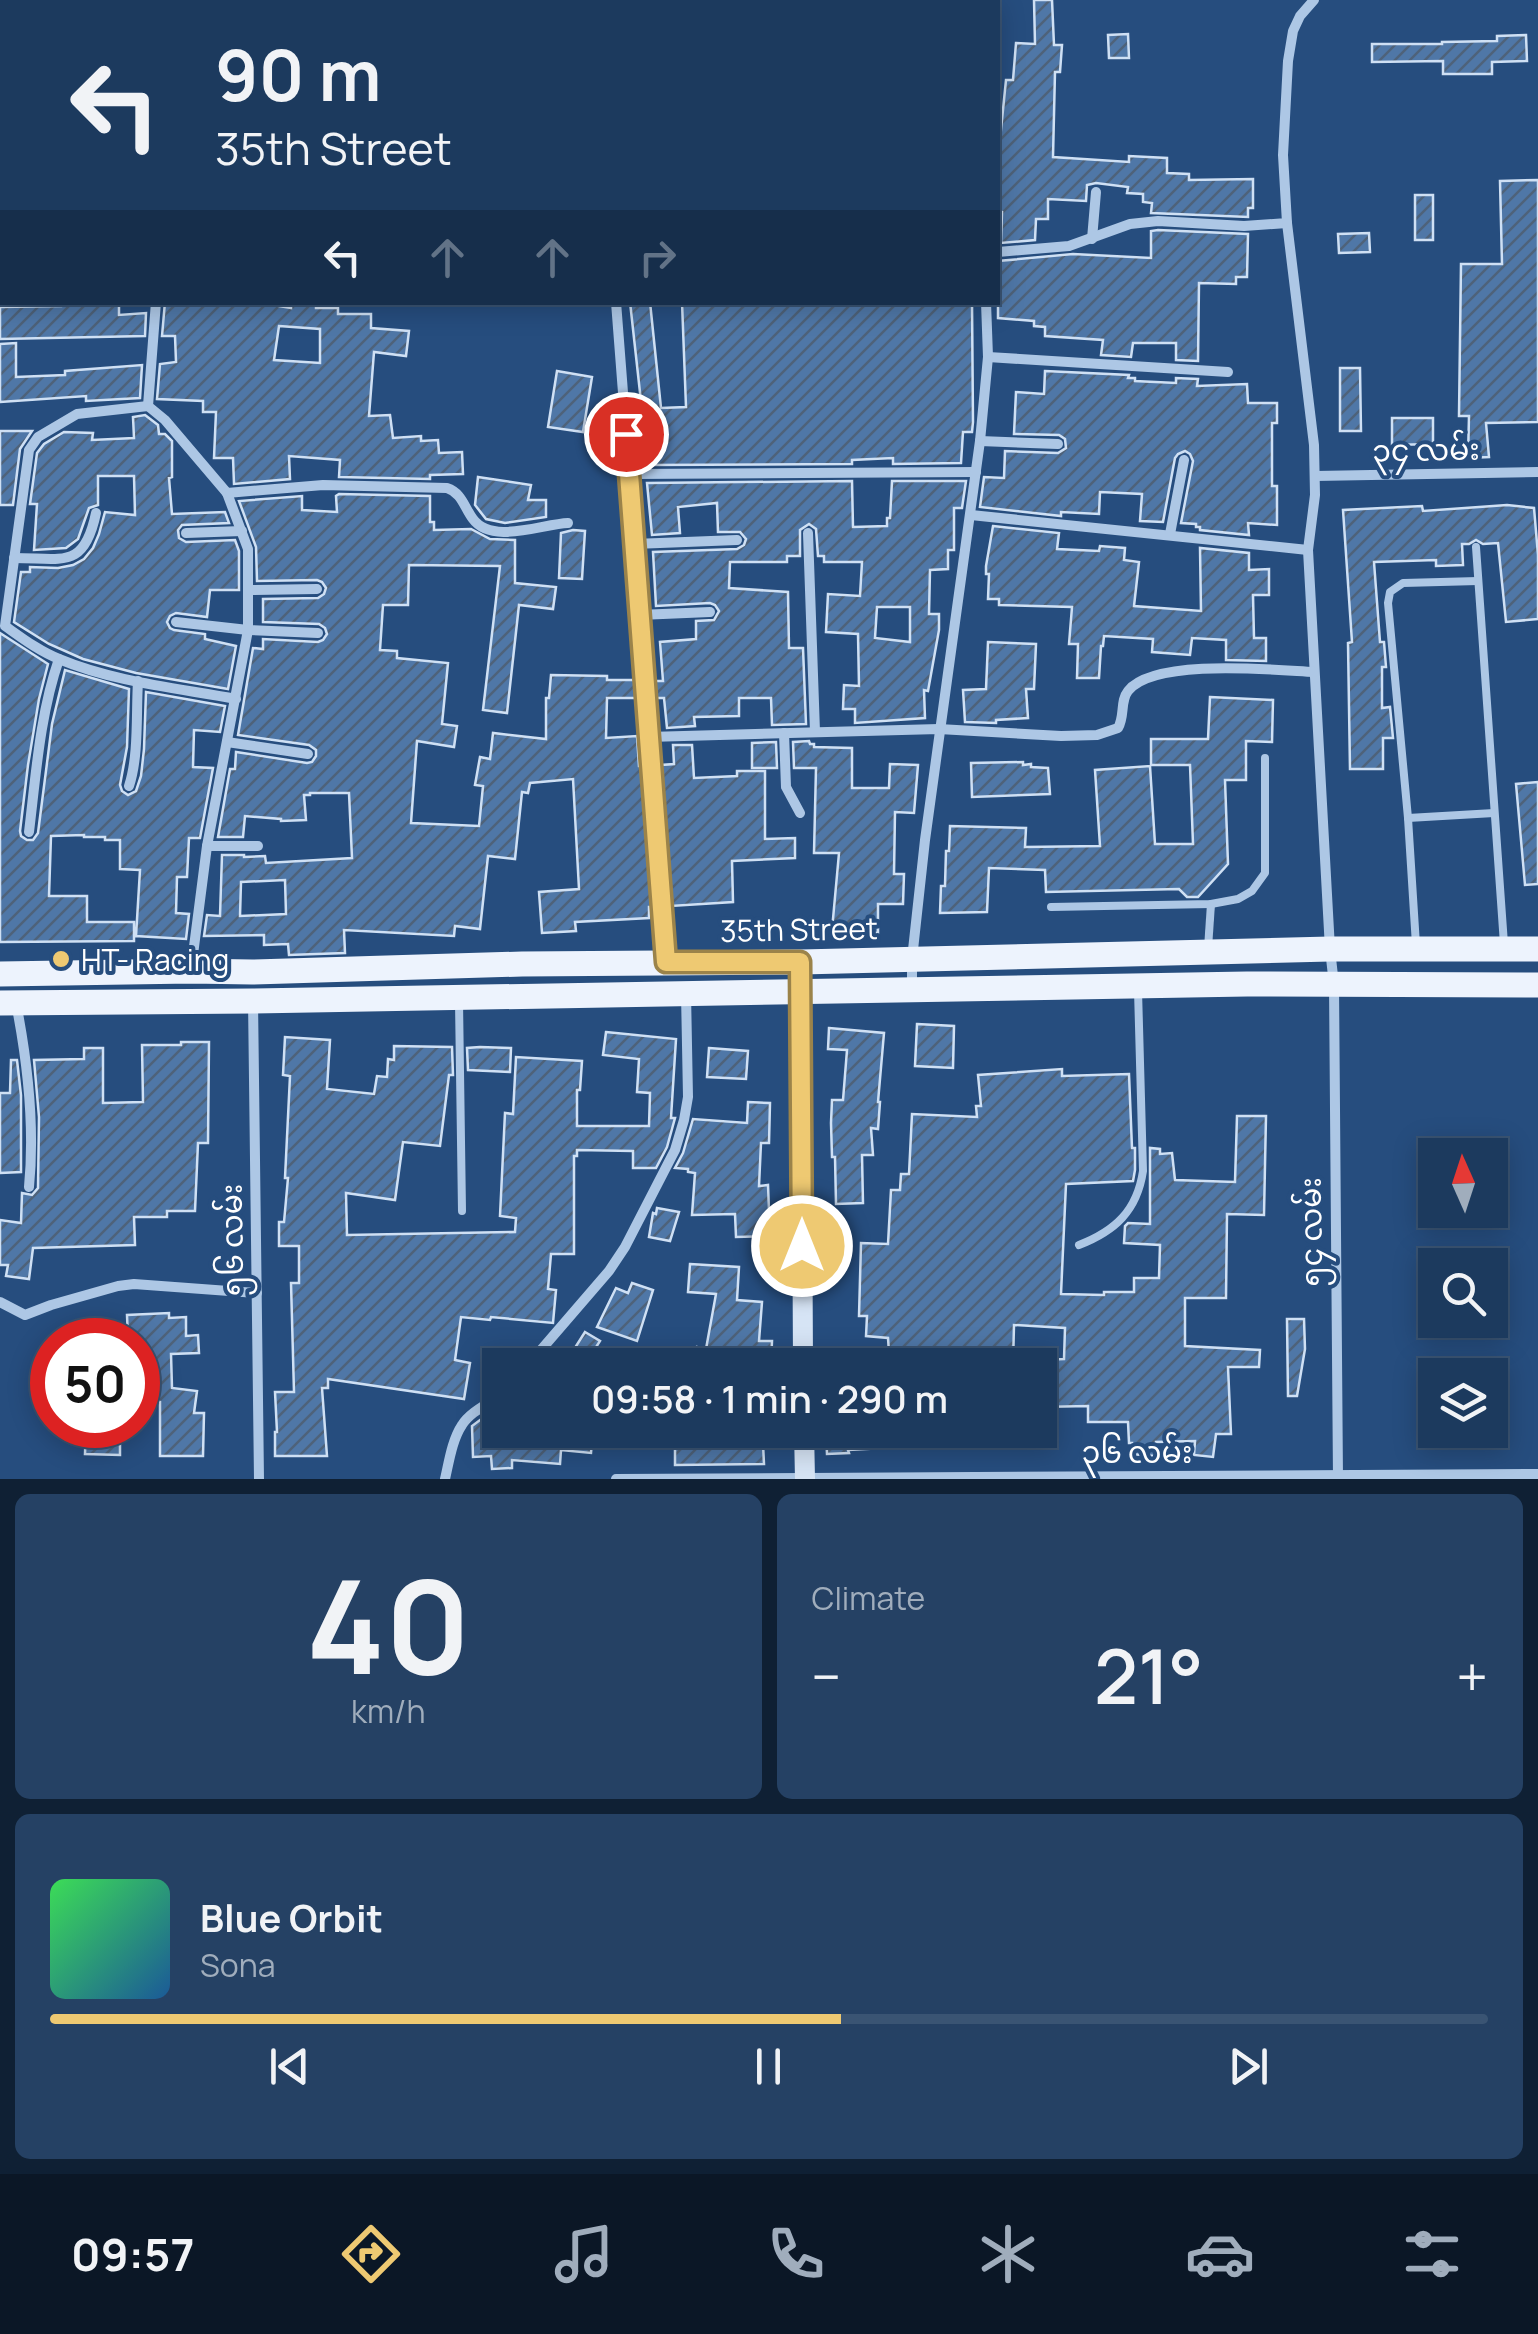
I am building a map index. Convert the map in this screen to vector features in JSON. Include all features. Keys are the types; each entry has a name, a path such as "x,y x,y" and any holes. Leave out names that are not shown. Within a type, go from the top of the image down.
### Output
{"main road":[{"name":"35th Street","path":"0,974 800,962 1330,949 1538,949"},
{"path":"800,962 802,1348"},
{"name":"35th Street","path":"8,1002 1138,985 1538,985"},
{"path":"804,1448 805,1478"}],"street":[{"name":"၅၄ လမ်း","path":"1314,0 1300,16 1294,31 1288,61 1282,156 1315,476 1308,550 1334,985 1338,1477"},
{"path":"1092,238 1096,192"},
{"path":"1000,252 1069,246 1130,224 1158,220 1244,226 1287,223"},
{"path":"148,406 156,305"},
{"path":"616,305 666,962"},
{"path":"912,988 912,959 939,729 972,515 988,357 986,305"},
{"path":"988,357 1228,372"},
{"path":"191,971 208,846 236,699 248,630 248,549 226,492 165,420 148,406 76,414 32,442 2,626 59,659 138,681 236,699"},
{"path":"980,441 1058,444"},
{"path":"1170,534 1184,460"},
{"path":"629,474 976,472"},
{"name":"၃၄ လမ်း","path":"1315,476 1538,472"},
{"path":"226,492 323,486 448,488 458,493 475,523 482,526 514,532 568,523"},
{"path":"14,558 75,556 87,541 96,512"},
{"path":"972,515 1308,550"},
{"path":"186,533 242,531"},
{"path":"808,533 815,732"},
{"path":"634,544 737,540"},
{"path":"250,590 317,589"},
{"path":"639,614 710,612"},
{"path":"176,622 318,632"},
{"path":"29,832 44,718 59,659"},
{"path":"648,738 939,729 1061,736 1097,734 1118,728 1125,695 1152,675 1228,669 1314,672"},
{"path":"129,786 138,681"},
{"path":"784,733 786,786 800,813"},
{"path":"228,742 308,754"},
{"path":"208,846 258,846"},
{"name":"၅၆ လမ်း","path":"252,972 259,1479"},
{"path":"543,1348 609,1271 676,1150 688,1097 686,992"},
{"path":"8,1002 28,1062 28,1186"},
{"path":"0,1302 26,1315 51,1304 134,1284 257,1294"},
{"path":"445,1479 462,1424 482,1407"},
{"name":"၃၆ လမ်း","path":"616,1479 1538,1474"}],"lane":[{"path":"1476,547 1504,948"},
{"path":"1416,949 1388,603 1390,592 1403,583 1478,581"},
{"path":"1051,907 1210,904 1238,899 1252,891 1265,874 1265,758"},
{"path":"1408,818 1494,813"},
{"path":"1208,952 1210,904"},
{"path":"1079,1244 1102,1236 1122,1220 1140,1188 1138,985"},
{"path":"459,996 462,1211"}],"building":[{"path":"1034,0 1052,0 1054,45 1062,45 1060,72 1055,72 1053,157 1129,162 1129,156 1167,158 1167,173 1189,174 1189,180 1253,179 1253,208 1248,208 1248,217 1151,213 1152,203 1143,202 1143,194 1127,193 1128,187 1096,183 1087,185 1086,201 1048,199 1048,219 1036,219 1035,240 1001,243 1000,139 1006,80 1013,80 1016,43 1035,44"},
{"path":"1128,34 1129,58 1109,58 1108,35"},
{"path":"1526,35 1527,61 1492,62 1492,74 1443,74 1443,61 1372,62 1372,44 1497,41 1497,36"},
{"path":"1538,180 1538,422 1486,423 1489,457 1468,458 1469,416 1459,416 1461,264 1502,264 1500,181"},
{"path":"1415,195 1433,195 1433,240 1415,240"},
{"path":"1151,231 1248,234 1247,277 1236,277 1236,284 1199,283 1198,361 1176,360 1176,343 1133,343 1131,357 1101,355 1103,340 1045,336 1045,327 1034,326 1034,321 998,318 1000,261 1073,254 1151,258"},
{"path":"1369,233 1370,252 1339,253 1338,234"},
{"path":"119,305 119,315 146,313 145,336 0,339 0,307"},
{"path":"165,305 316,305 338,308 338,314 371,314 371,328 409,331 406,356 374,352 369,416 390,415 393,438 421,436 421,441 438,440 439,453 462,452 463,474 430,475 430,479 339,477 340,460 289,456 290,479 234,484 233,458 214,458 216,412 203,412 203,401 157,399 160,364 176,362 175,336 162,336","holes":["279,326 320,329 320,363 274,360"]},
{"path":"630,305 650,305 661,408 686,407 682,305 972,305 973,422 972,432 963,432 961,463 893,464 893,458 852,460 852,464 648,465"},
{"path":"16,343 16,377 142,365 140,398 86,401 86,396 0,402 0,344"},
{"path":"1340,368 1360,368 1361,431 1340,431"},
{"path":"557,371 592,377 583,432 548,427"},
{"path":"1045,371 1129,375 1135,381 1176,383 1176,378 1198,379 1197,386 1247,384 1248,403 1277,403 1277,423 1272,423 1272,486 1277,486 1277,525 1248,523 1249,535 1200,530 1196,524 1181,523 1193,461 1185,451 1175,458 1163,522 1140,521 1142,494 1100,492 1099,514 1061,512 1061,516 980,507 984,477 1004,478 1005,451 1058,453 1066,448 1065,439 1059,435 1014,434 1016,392 1044,394"},
{"path":"145,415 158,425 159,434 172,441 172,514 225,512 229,523 182,525 179,538 186,542 235,540 239,551 239,590 210,590 207,617 176,613 167,622 174,630 205,634 205,639 236,646 228,689 83,659 14,622 21,572 30,572 30,567 73,565 93,548 105,512 135,515 134,476 98,476 98,505 89,508 78,539 66,548 34,550 37,504 30,504 37,453 64,432 93,433 92,440 134,438 133,417"},
{"path":"1392,418 1433,418 1433,444 1392,445"},
{"path":"0,431 32,431 20,449 13,505 0,505"},
{"path":"478,477 531,485 528,500 546,500 546,517 505,523 486,519 475,505"},
{"path":"852,481 853,527 887,526 892,481 966,481 962,508 954,508 954,550 948,550 948,569 930,570 929,614 939,614 939,630 928,691 924,690 925,718 855,723 855,709 843,709 844,685 859,686 858,634 826,632 828,594 860,596 862,562 824,562 824,556 818,556 816,529 809,524 800,530 800,556 787,556 787,562 730,562 729,588 788,592 789,648 803,648 806,724 772,725 771,698 739,698 739,716 694,717 695,726 667,728 664,698 655,698 654,681 663,681 660,642 696,639 696,621 714,620 719,611 710,603 656,606 653,552 737,549 746,539 740,532 718,532 717,503 678,507 680,533 652,535 647,483","holes":["877,607 910,607 910,642 875,638"]},
{"path":"302,496 302,510 337,512 336,496 430,496 430,522 434,522 434,530 471,529 490,539 515,540 515,583 556,587 553,609 519,605 507,713 483,710 500,566 409,565 408,605 383,605 380,650 397,651 397,658 448,663 442,724 457,726 454,747 417,741 411,823 479,826 483,786 475,785 480,757 490,759 493,733 546,739 546,698 551,675 636,680 638,698 607,698 606,738 637,736 639,766 643,766 654,907 649,907 649,918 575,922 576,931 542,933 539,892 579,889 573,779 530,783 528,793 522,792 515,859 488,856 480,929 455,926 454,936 344,930 345,953 289,955 288,944 264,945 264,935 204,936 207,915 220,916 222,855 265,856 266,863 352,858 349,793 304,795 306,820 245,816 243,837 218,837 236,752 307,763 316,756 316,750 309,745 238,735 253,648 263,649 263,639 318,642 327,634 319,624 263,622 263,599 318,598 326,588 317,580 257,581 256,547 239,501","holes":["285,880 286,914 240,916 241,882"]},
{"path":"1507,505 1534,508 1538,619 1506,622 1498,543 1483,544 1476,540 1462,544 1463,565 1436,566 1436,560 1374,562 1380,642 1384,642 1386,667 1382,667 1382,708 1390,707 1393,738 1383,738 1383,769 1350,769 1348,643 1352,642 1343,510 1422,506 1423,511"},
{"path":"993,526 1059,533 1057,549 1125,548 1124,560 1139,562 1134,606 1201,611 1200,548 1249,553 1249,570 1269,569 1269,595 1253,595 1254,638 1266,638 1266,661 1226,660 1226,640 1192,638 1190,655 1152,652 1153,639 1104,636 1099,678 1077,678 1078,644 1069,644 1072,607 999,605 999,599 988,599 986,566"},
{"path":"585,531 582,579 559,578 561,533"},
{"path":"0,633 48,664 39,699 20,831 27,840 33,840 38,833 52,724 65,670 129,689 127,747 120,785 128,795 136,791 141,776 146,692 225,706 220,732 194,730 193,767 213,768 200,838 189,838 187,877 177,877 176,913 189,914 186,939 136,936 140,870 120,869 120,840 84,835 51,836 49,896 87,896 87,922 134,922 134,941 0,942"},
{"path":"988,642 1036,644 1034,689 1026,689 1028,718 965,722 963,690 986,689"},
{"path":"1210,697 1273,700 1272,742 1246,741 1246,780 1225,780 1228,864 1198,897 1187,897 1179,889 1046,892 1045,870 989,868 987,912 940,913 950,826 1026,828 1025,847 1100,846 1095,770 1150,766 1155,844 1193,844 1190,765 1151,765 1151,739 1208,739"},
{"path":"809,741 814,747 852,748 852,788 889,788 890,764 918,765 914,813 895,812 894,874 904,874 903,904 878,904 878,933 832,930 839,853 814,853 816,768 794,768 793,742"},
{"path":"776,742 777,768 752,768 752,743"},
{"path":"673,745 692,745 694,778 765,771 765,839 795,838 795,858 732,861 733,902 671,906 661,765 674,764"},
{"path":"1023,762 1048,768 1050,794 972,797 971,763"},
{"path":"1538,782 1538,884 1525,885 1516,784"},
{"path":"917,1024 954,1026 953,1068 915,1066"},
{"path":"829,1028 884,1033 878,1129 871,1128 873,1155 862,1155 863,1203 836,1204 832,1100 843,1100 847,1050 828,1049"},
{"path":"606,1032 676,1039 671,1118 675,1118 656,1168 633,1168 633,1151 577,1150 574,1254 551,1254 548,1289 556,1290 553,1323 461,1317 455,1360 470,1363 464,1399 328,1379 328,1388 322,1388 327,1456 275,1456 275,1392 294,1392 291,1283 299,1283 299,1246 279,1246 279,1222 284,1222 288,1178 290,1076 283,1075 285,1037 330,1040 327,1089 374,1094 377,1076 387,1077 388,1059 394,1060 394,1046 452,1047 453,1075 449,1075 440,1146 403,1142 395,1200 346,1193 347,1235 515,1232 516,1218 500,1216 505,1113 513,1114 516,1057 582,1061 577,1126 649,1126 650,1093 637,1092 639,1059 603,1055"},
{"path":"209,1042 208,1143 198,1143 195,1211 167,1211 167,1217 134,1217 135,1245 33,1248 29,1279 6,1276 8,1265 0,1265 0,1220 21,1223 22,1193 32,1195 38,1188 39,1117 34,1060 84,1059 84,1048 103,1048 103,1103 143,1102 142,1045"},
{"path":"467,1048 511,1048 510,1072 468,1070"},
{"path":"709,1048 748,1051 746,1079 707,1077"},
{"path":"11,1060 17,1060 21,1095 21,1172 0,1173 0,1093 10,1093"},
{"path":"1062,1069 1062,1076 1129,1074 1135,1148 1133,1181 1066,1184 1061,1294 1134,1292 1134,1278 1159,1278 1160,1245 1124,1243 1128,1223 1150,1224 1150,1148 1160,1149 1160,1154 1172,1153 1175,1180 1235,1182 1237,1116 1266,1116 1264,1215 1227,1214 1226,1298 1185,1298 1185,1346 1260,1350 1259,1367 1228,1367 1231,1434 1216,1434 1213,1457 1194,1455 1195,1441 1156,1442 1155,1456 1131,1454 1128,1422 1088,1422 1088,1406 1057,1407 1057,1359 1064,1359 1065,1328 1014,1325 1013,1348 889,1348 888,1338 866,1336 867,1316 859,1316 861,1243 888,1244 891,1190 900,1190 901,1174 909,1174 912,1114 977,1117 976,1106 981,1106 978,1075"},
{"path":"748,1102 770,1103 769,1143 761,1143 759,1186 768,1185 770,1236 736,1237 735,1214 692,1215 695,1173 675,1168 693,1119 747,1123"},
{"path":"657,1208 679,1212 670,1241 649,1237"},
{"path":"690,1264 739,1267 737,1300 762,1302 759,1341 772,1341 772,1348 706,1348 716,1294 688,1292"},
{"path":"632,1283 653,1290 637,1341 597,1327 616,1288 628,1293"},
{"path":"169,1313 169,1318 186,1317 186,1336 198,1335 199,1353 171,1354 172,1388 197,1391 194,1413 204,1413 203,1456 160,1456 160,1318 127,1315"},
{"path":"1287,1319 1304,1319 1305,1349 1297,1396 1288,1396"},
{"path":"585,1332 600,1341 596,1348 575,1348"},
{"path":"482,1418 482,1448 591,1448 591,1453 561,1450 560,1464 512,1460 512,1468 492,1469 491,1456 473,1457 472,1426"},
{"path":"85,1448 120,1448 120,1455 85,1454"},
{"path":"675,1448 763,1448 764,1464 675,1465"},
{"path":"827,1448 883,1448 848,1450 849,1453 827,1454"}],"place":[{"name":"HT- Racing","path":"61,959"}],"route":[{"path":"626,434 666,962 800,962 802,1246"}]}
